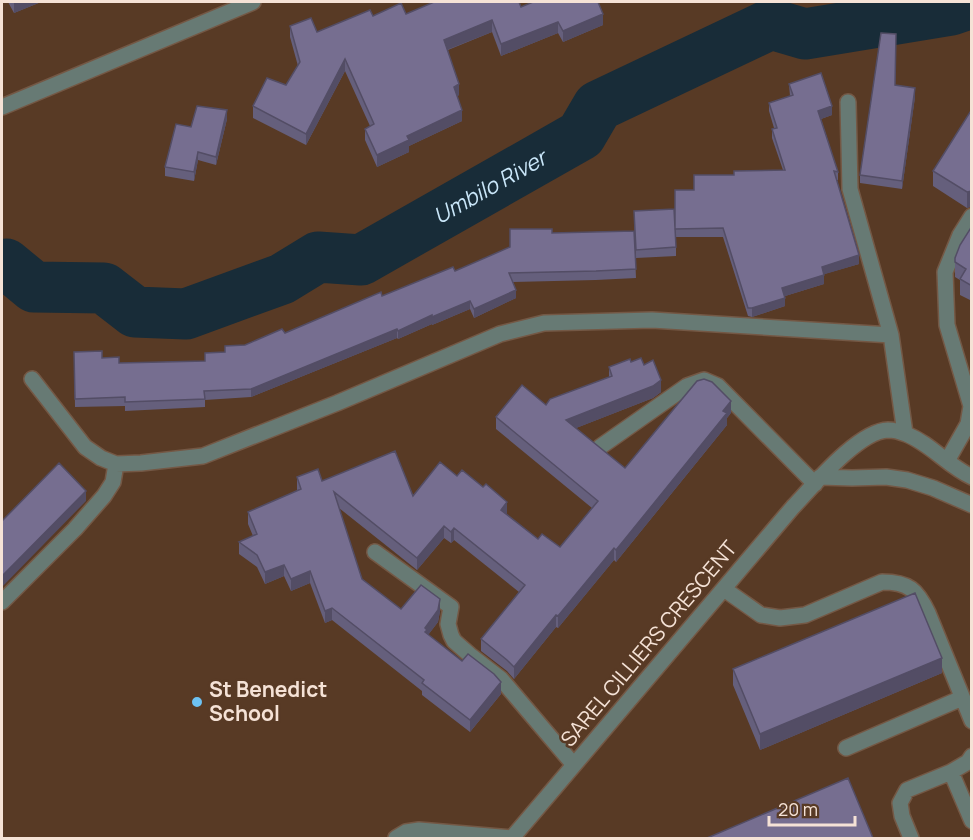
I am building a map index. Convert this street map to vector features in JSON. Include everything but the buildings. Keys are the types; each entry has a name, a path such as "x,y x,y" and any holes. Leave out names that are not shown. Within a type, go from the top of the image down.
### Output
{"street":[{"path":"2,107 253,2"},
{"path":"848,102 850,189 891,335 905,433 961,472 972,477"},
{"path":"947,461 968,424 971,406 947,325 945,272 960,235 972,216"},
{"path":"32,379 85,447 101,458 116,464 141,463 203,456 337,403 500,334 544,323 652,320 891,335"},
{"path":"600,447 682,389 704,380 718,386 817,480 886,477 907,480 933,488 972,505"},
{"name":"SAREL CILLIERS CRESCENT","path":"512,838 817,480 866,438 889,430 905,433"},
{"path":"2,602 75,529 104,495 113,482 116,464"},
{"path":"375,552 451,607 448,624 454,641 501,679 573,765"},
{"path":"724,589 761,615 780,618 805,615 882,582 894,582 913,589 920,597 942,646 972,721"},
{"path":"846,748 962,698"},
{"path":"911,838 902,816 900,803 907,790 951,771 968,762 972,756"},
{"path":"951,771 972,821"},
{"path":"396,838 406,832 419,830 512,838"}],"waterway":[{"name":"Umbilo River","path":"2,265 6,264 34,287 104,288 135,312 186,314 282,279 318,257 361,260 581,135 598,106 771,24 805,34 951,10 972,3"}],"place":[{"name":"St Benedict School","path":"197,702"}]}
